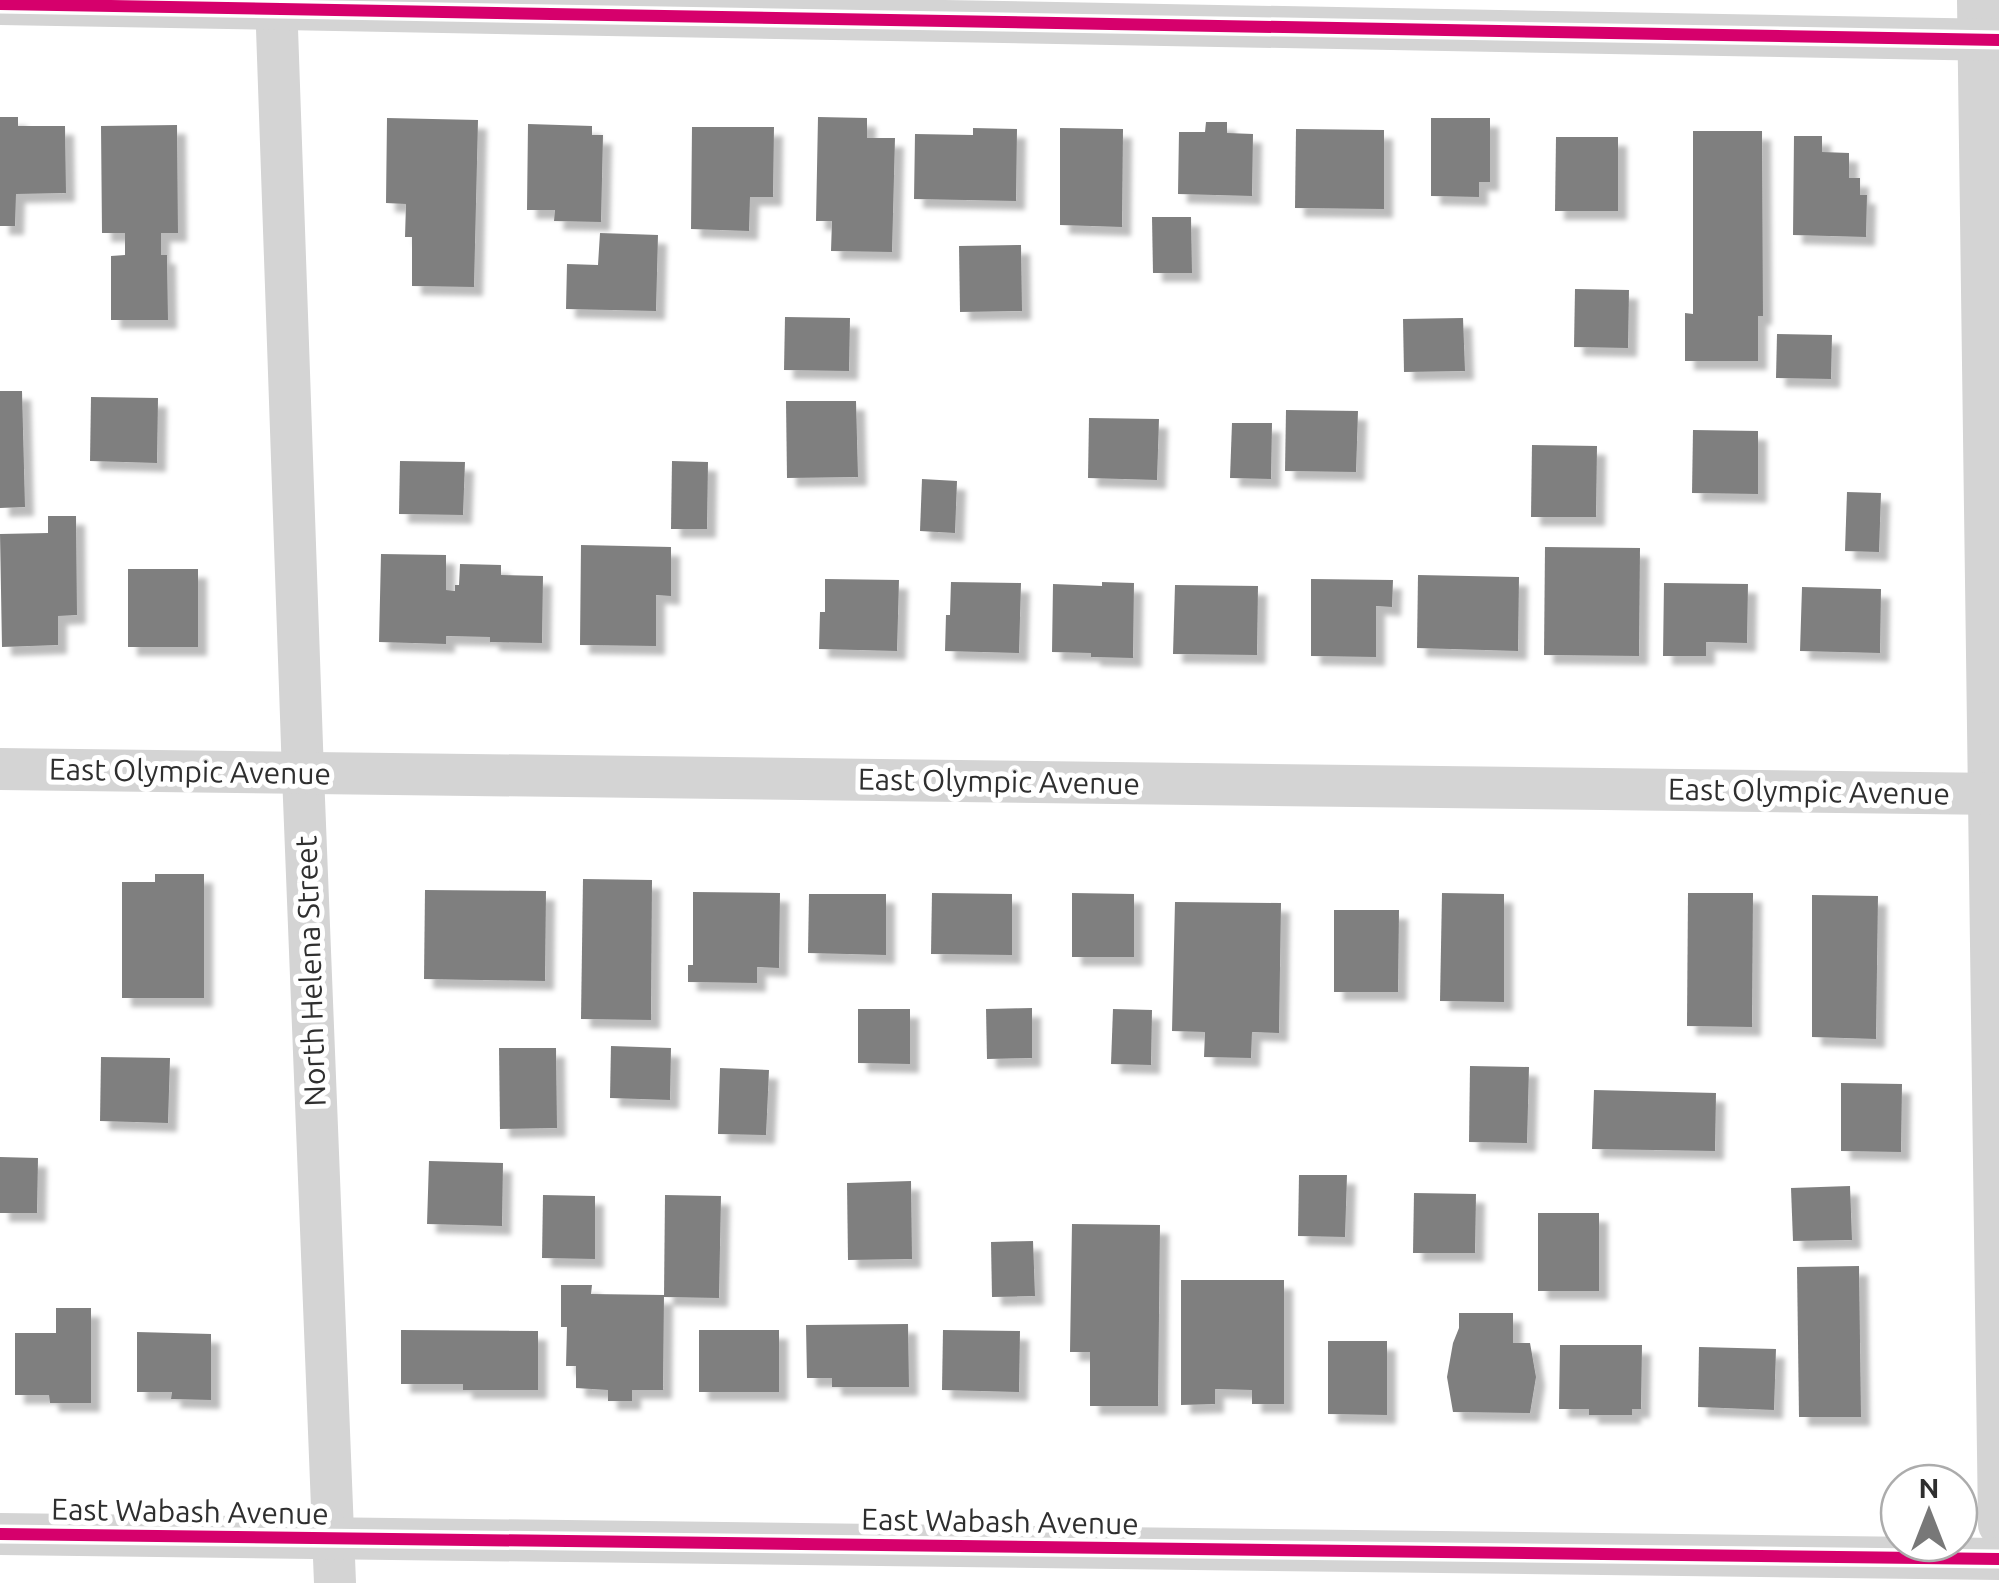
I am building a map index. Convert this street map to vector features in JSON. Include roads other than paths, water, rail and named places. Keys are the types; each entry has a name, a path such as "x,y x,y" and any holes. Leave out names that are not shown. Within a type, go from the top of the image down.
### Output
{"street":[{"path":"0,4 276,4 1985,27 1999,1525"},
{"name":"North Helena Street","path":"276,4 335,1583"},
{"name":"East Olympic Avenue","path":"0,769 1994,794"},
{"name":"East Wabash Avenue","path":"0,1534 1999,1560"}]}
